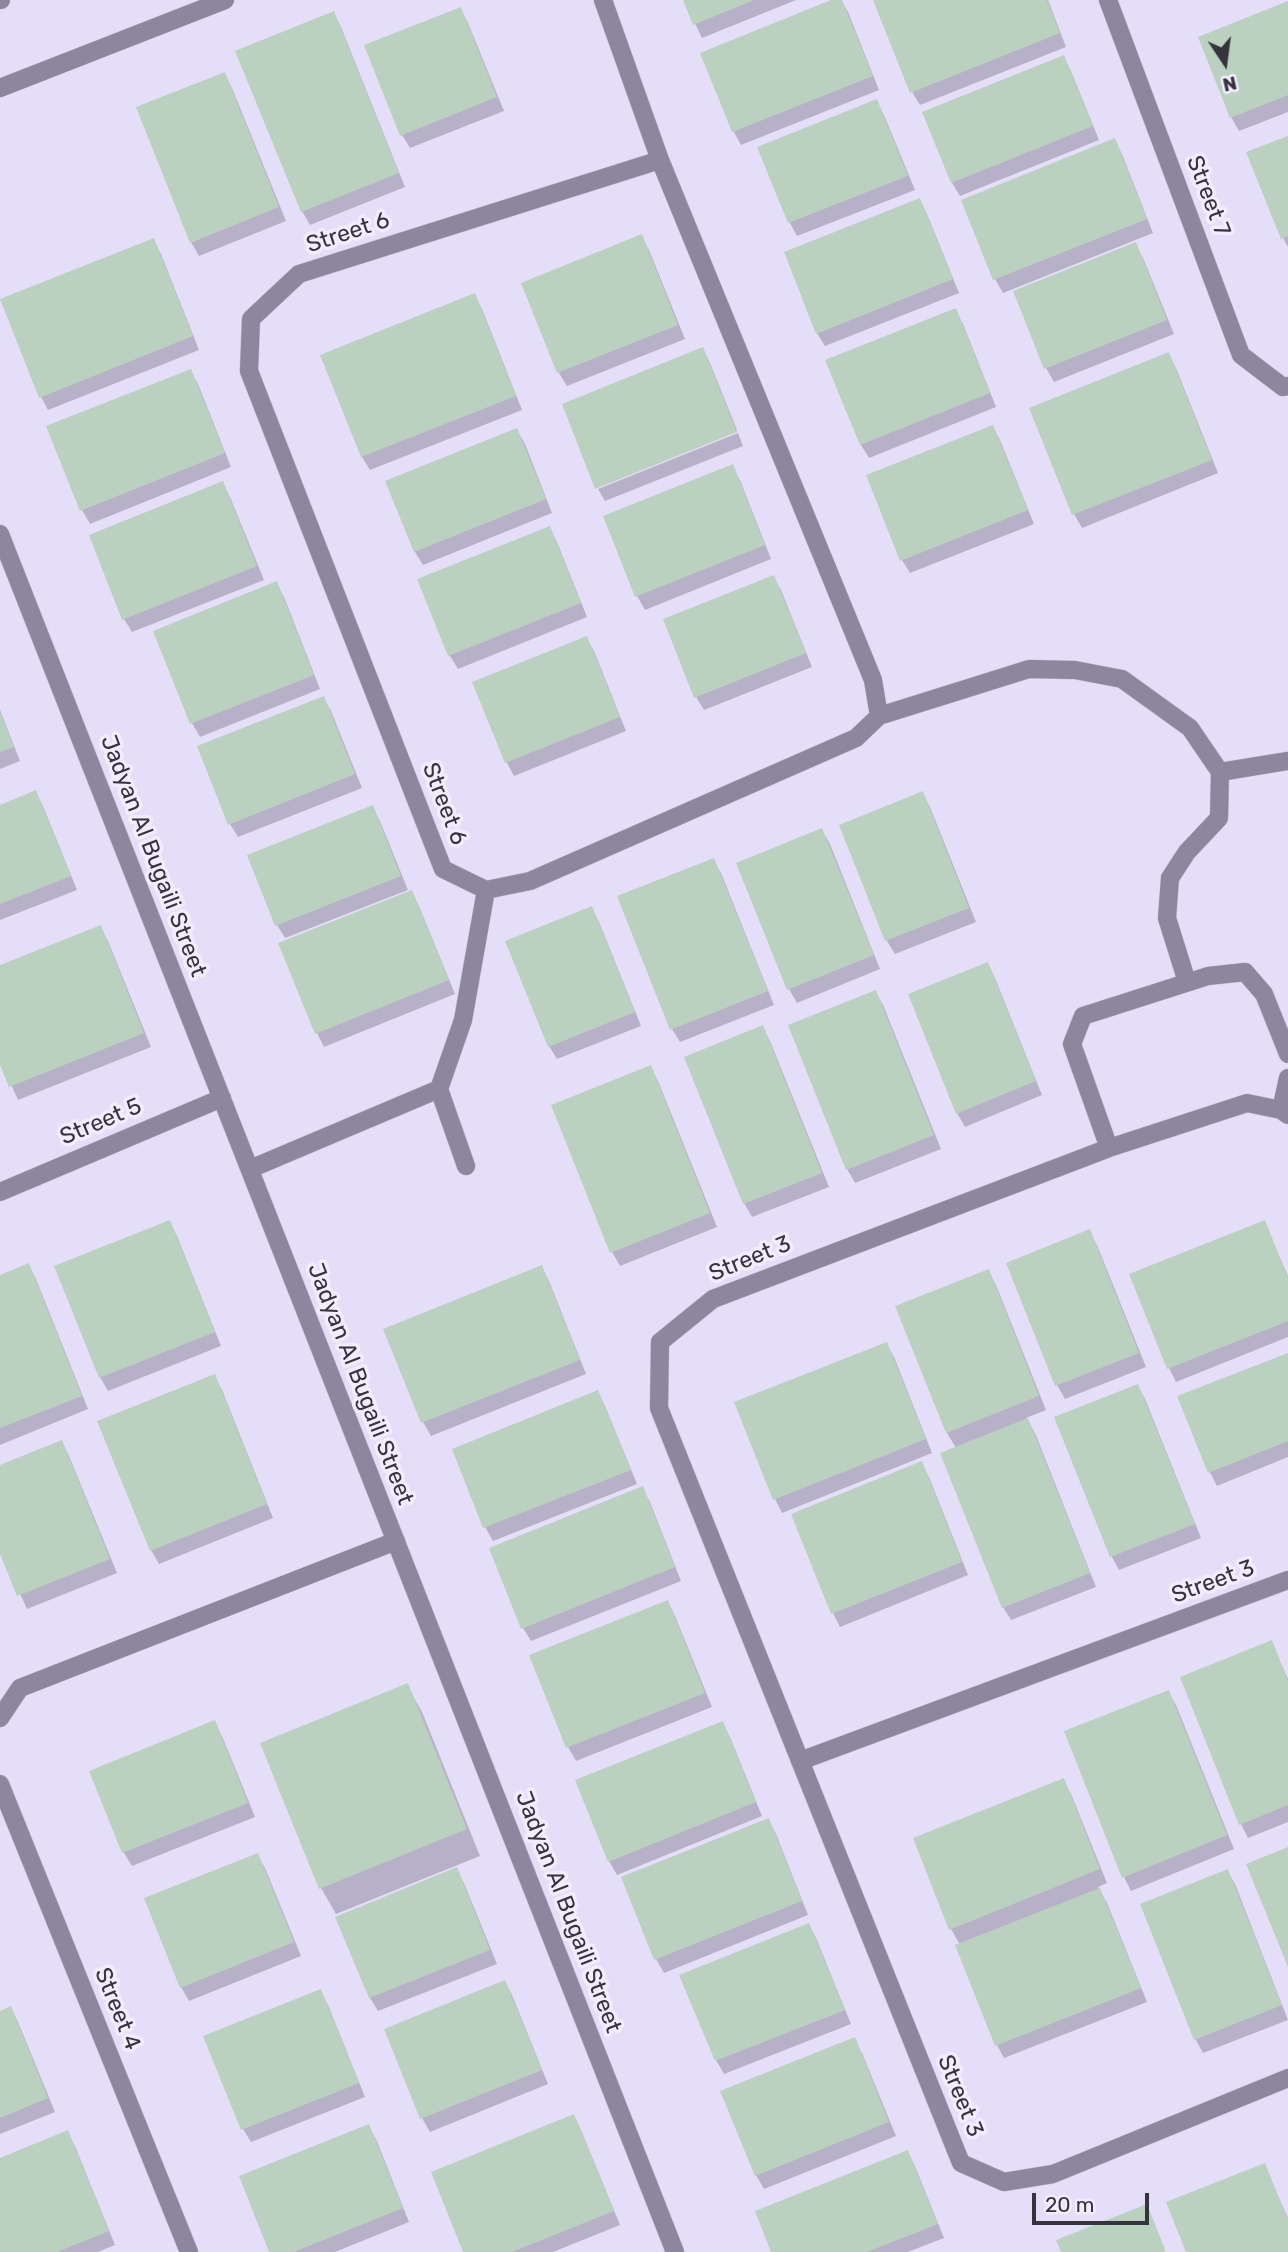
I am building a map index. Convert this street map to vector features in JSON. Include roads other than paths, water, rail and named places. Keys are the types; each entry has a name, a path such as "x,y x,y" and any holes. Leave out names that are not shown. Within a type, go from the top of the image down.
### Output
{"street":[{"path":"0,88 194,6 225,0"},
{"path":"603,0 660,160 873,680 879,716"},
{"name":"Street 7","path":"1108,0 1241,355 1283,387 1288,386"},
{"name":"Street 6","path":"486,890 443,869 248,371 251,319 299,274 660,160"},
{"name":"Jadyan Al Bugaili Street","path":"0,534 675,2252"},
{"path":"466,1166 439,1089 463,1020 486,890 530,881 856,738 879,716 1029,669 1075,670 1122,679 1190,728 1220,772 1219,818 1187,852 1170,878 1167,918 1187,982"},
{"path":"1220,772 1288,761"},
{"path":"1109,1148 1072,1044 1083,1016 1208,975 1245,972 1264,994 1288,1054"},
{"path":"1285,1112 1288,1078"},
{"path":"250,1169 439,1089"},
{"name":"Street 5","path":"0,1192 222,1098"},
{"name":"Street 3","path":"1285,1112 1247,1102 1109,1148 713,1299 660,1342 659,1408 961,2163 1004,2182 1053,2174 1288,2078"},
{"path":"0,1718 20,1688 396,1541"},
{"name":"Street 3","path":"800,1761 1288,1580"},
{"name":"Street 4","path":"0,1784 189,2252"}]}
